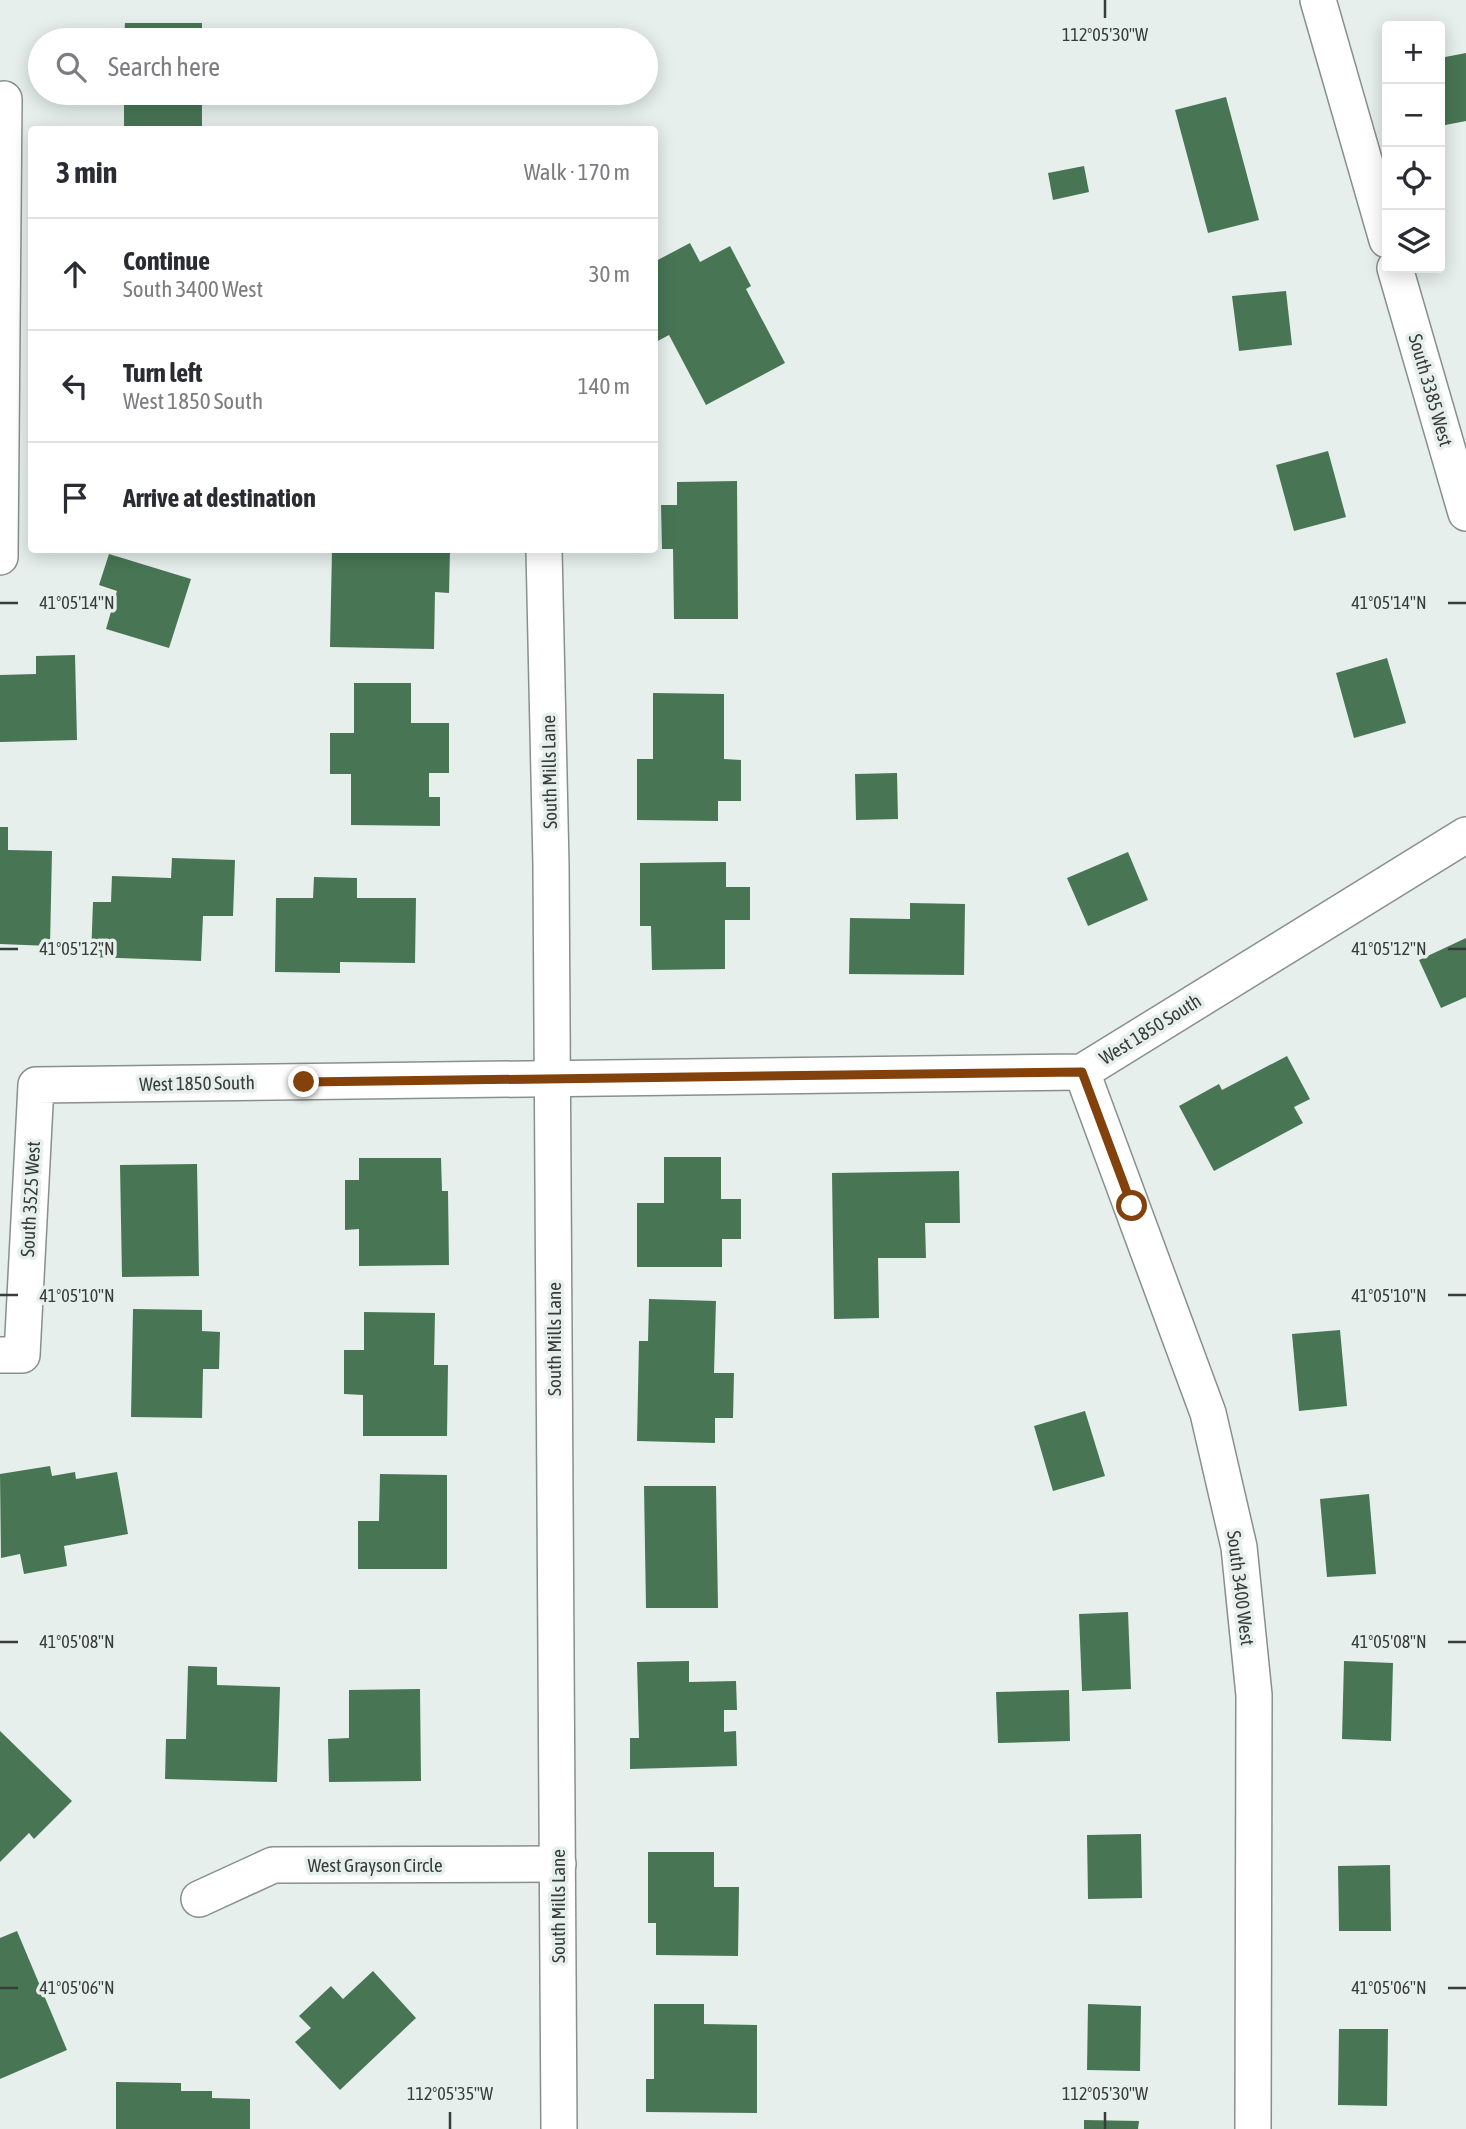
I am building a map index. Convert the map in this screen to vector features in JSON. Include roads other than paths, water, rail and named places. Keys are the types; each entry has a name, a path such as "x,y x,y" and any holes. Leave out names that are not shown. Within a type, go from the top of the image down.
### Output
{"street":[{"path":"1318,0 1382,223"},
{"path":"0,557 4,99"},
{"name":"South 3385 West","path":"1396,273 1466,513"},
{"name":"South Mills Lane","path":"544,553 553,1079 559,2129"},
{"name":"West 1850 South","path":"36,1085 1082,1072 1466,835"},
{"name":"South 3400 West","path":"1082,1072 1208,1413 1239,1547 1254,1695 1253,2129"},
{"name":"South 3525 West","path":"11,1355 36,1085"},
{"name":"West Grayson Circle","path":"199,1899 273,1865 558,1864"}]}
